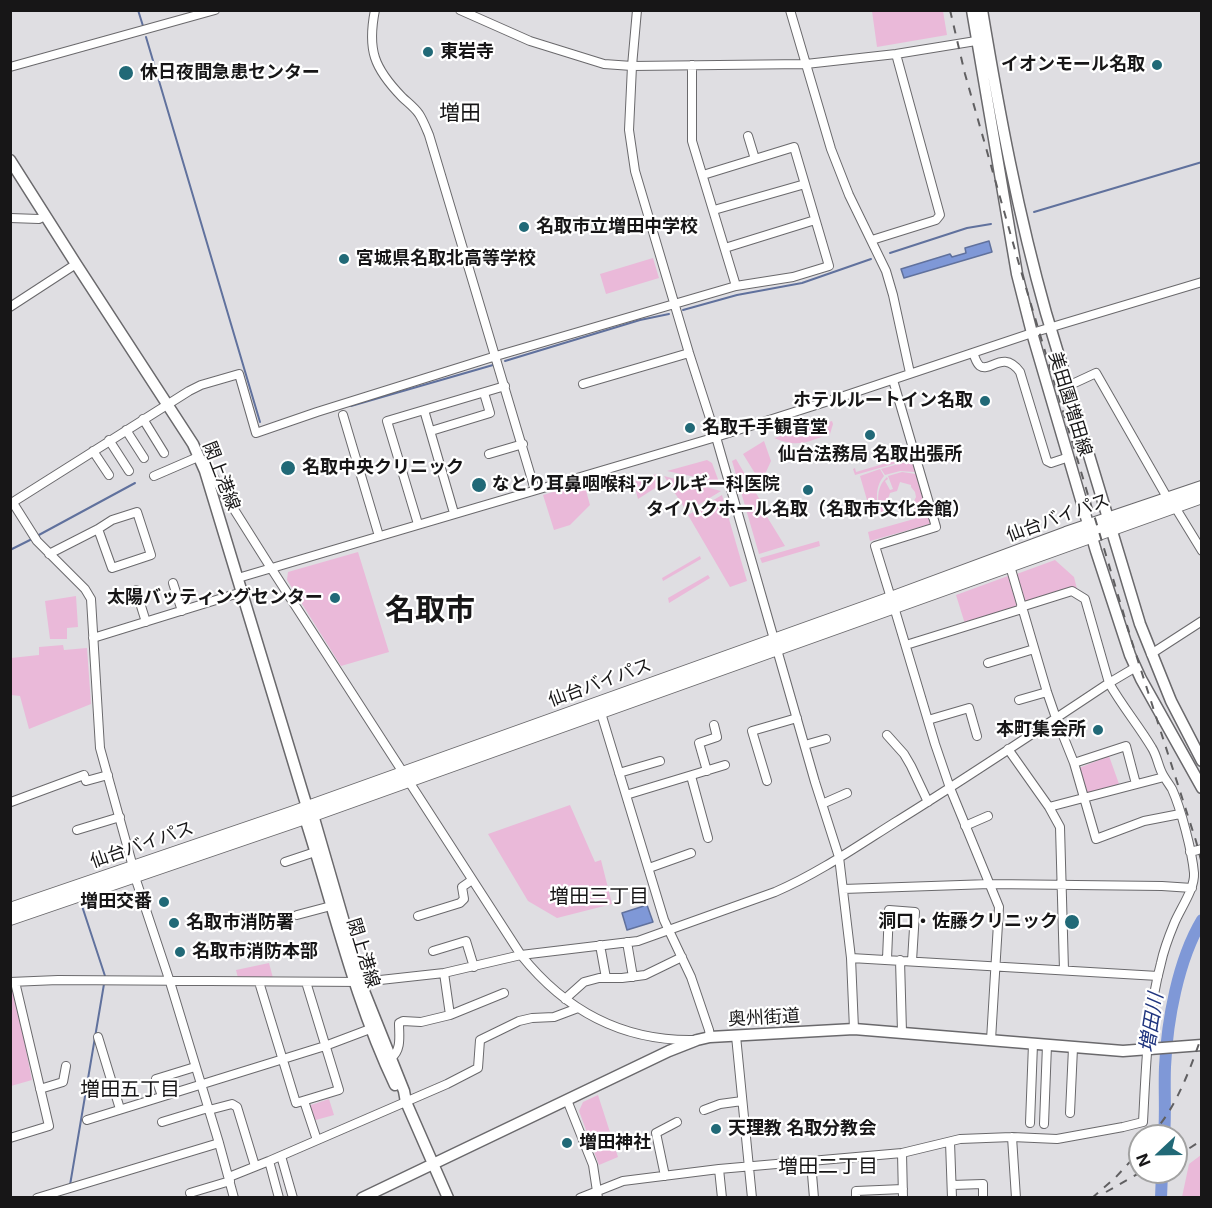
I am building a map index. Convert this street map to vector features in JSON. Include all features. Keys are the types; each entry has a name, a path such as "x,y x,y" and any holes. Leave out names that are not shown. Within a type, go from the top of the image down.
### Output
{"highway":[{"name":"仙台バイパス","path":"1172,503 1202,487"},
{"name":"仙台バイパス","path":"10,919 134,872 308,813 1091,531 1172,503 1202,497"},
{"name":"仙台バイパス","path":"892,602 1010,566 1091,531"},
{"name":"仙台バイパス","path":"405,777 601,713 776,644"},
{"name":"仙台バイパス","path":"10,909 134,872"}],"main road":[{"name":"美田園増田線","path":"972,10 982,40 1033,266 1133,603 1171,701 1202,761"},
{"name":"美田園増田線","path":"982,10 982,40 1017,274 1032,333 1118,619 1136,667 1202,788"},
{"name":"閖上港線","path":"10,160 193,444 205,471 358,982 370,1029 398,1091 406,1102 448,1197"},
{"name":"閖上港線","path":"308,813 315,852 331,906 358,982 404,1091 406,1102"},
{"name":"奥州街道","path":"362,1197 669,1051 710,1037 854,1029 1123,1051 1202,1044"}],"street":[{"path":"10,67 214,10"},
{"path":"375,10 371,35 372,51 377,66 387,81 417,111 429,135 535,490"},
{"path":"460,10 530,41 604,64 632,66 806,64 896,54 982,40"},
{"path":"637,10 629,130 632,156 640,191 716,436 839,857 851,958 854,1029"},
{"path":"790,10 831,149 849,195 886,271 910,373"},
{"path":"872,240 936,220 940,215 896,54"},
{"path":"692,65 692,141 736,286"},
{"path":"748,136 755,159"},
{"path":"234,1197 170,982 134,872 100,748 91,599 85,589 35,537 12,503 166,404 201,385 239,374 256,433 496,356 736,286 793,277 829,266 794,147 703,175"},
{"path":"714,210 805,184"},
{"path":"10,218 39,219 45,216"},
{"path":"725,248 815,220"},
{"path":"10,306 76,264"},
{"path":"238,578 716,436 1032,333 1202,282"},
{"path":"583,384 689,353"},
{"path":"973,353 981,367 1005,362 1016,366 1020,372 1047,461 1051,463 1069,457"},
{"path":"1068,386 1096,373 1202,551"},
{"path":"893,380 936,527 875,546 950,788 999,908 991,1040"},
{"path":"418,524 387,421 505,386"},
{"path":"431,431 490,413 484,393"},
{"path":"424,410 454,513"},
{"path":"343,416 379,536"},
{"path":"143,419 164,453"},
{"path":"126,430 144,458"},
{"path":"110,440 129,471"},
{"path":"193,444 405,777 533,970 565,999 597,1020 614,1027 658,1038 697,1040"},
{"path":"489,454 523,444"},
{"path":"93,451 109,476"},
{"path":"154,476 198,457"},
{"path":"215,502 222,500 230,502"},
{"path":"50,554 98,530 112,520 137,512 151,555 112,568 98,530"},
{"path":"1010,566 1047,692 1074,763 1096,838 1144,821 1180,814"},
{"path":"173,583 182,611"},
{"path":"136,590 146,622"},
{"path":"580,1197 598,1194 623,1181 748,1166 902,1153 960,1139 1012,1137 1057,1139 1143,1122 1148,1049 1158,976 1174,923 1192,888 1194,874 1180,814 1171,787 1164,777 1152,748 1115,694 1085,599 1072,591 906,645"},
{"path":"93,638 242,592"},
{"path":"1151,654 1202,621"},
{"path":"988,663 1034,649"},
{"path":"10,1138 49,1126 13,982 58,980 358,982 444,973 521,955 638,941 794,884 928,802 1136,667"},
{"path":"1018,700 1047,692"},
{"path":"928,720 969,708 977,736"},
{"path":"601,713 664,920 691,977 710,1037"},
{"path":"767,781 752,731 797,718"},
{"path":"707,771 699,743 717,737 714,725"},
{"path":"887,735 904,754 928,802"},
{"path":"805,745 826,739"},
{"path":"1074,763 1126,746 1136,784"},
{"path":"1008,749 1060,826 1064,970"},
{"path":"619,773 660,761"},
{"path":"626,795 725,765"},
{"path":"11,802 84,775 86,781 108,775"},
{"path":"691,776 708,838"},
{"path":"1049,807 1164,777"},
{"path":"822,804 847,794"},
{"path":"965,826 988,816"},
{"path":"77,830 120,817"},
{"path":"1190,852 1202,849"},
{"path":"285,862 315,852"},
{"path":"649,868 691,853"},
{"path":"418,916 460,903 464,899 462,887 472,880"},
{"path":"843,889 990,884 1192,888"},
{"path":"297,915 331,906"},
{"path":"887,959 889,910 915,912 912,961"},
{"path":"432,951 466,941 474,967"},
{"path":"627,942 633,977"},
{"path":"600,945 606,978"},
{"path":"565,999 584,982 645,975 682,957"},
{"path":"851,958 1158,976"},
{"path":"900,960 902,1032"},
{"path":"444,973 450,1015"},
{"path":"259,981 296,1103 339,1090 306,982"},
{"path":"391,1058 396,1055 398,1049 399,1023 403,1021 421,1022 450,1015 504,993"},
{"path":"190,1193 230,1179 255,1166 447,1084 478,1068 480,1040 519,1021 554,1017 578,1008"},
{"path":"87,1120 325,1046 370,1029"},
{"path":"736,1036 752,1197"},
{"path":"98,1037 120,1109"},
{"path":"658,1038 669,1051"},
{"path":"1030,1123 1033,1044"},
{"path":"1044,1124 1047,1045"},
{"path":"1070,1113 1073,1048"},
{"path":"40,1089 63,1082 66,1066"},
{"path":"162,1096 156,1079 195,1067"},
{"path":"567,1100 593,1165 598,1194"},
{"path":"304,1101 317,1140"},
{"path":"704,1110 720,1104 742,1101"},
{"path":"162,1122 232,1104 237,1107 255,1166"},
{"path":"665,1176 656,1133 677,1122"},
{"path":"1012,1137 1016,1197"},
{"path":"950,1142 952,1197"},
{"path":"37,1197 219,1143"},
{"path":"856,1197 856,1191 903,1193 902,1153"},
{"path":"280,1156 293,1197"},
{"path":"269,1161 279,1197"},
{"path":"811,1161 814,1197"},
{"path":"719,1169 722,1197"},
{"path":"952,1185 983,1184 983,1197"}],"shaded area":[{"path":"872,11 943,11 947,35 877,47"},
{"path":"653,258 659,278 606,294 600,274"},
{"path":"832,421 830,434 809,441 790,443 774,438"},
{"path":"764,441 771,461 761,483 743,454"},
{"path":"910,456 911,459 855,475 853,469 855,468 856,472"},
{"path":"736,459 760,500 756,499 785,546 759,554 732,461"},
{"path":"707,460 712,463 719,482 667,471"},
{"path":"912,460 915,472 900,471 885,475 881,469"},
{"path":"880,469 884,476 877,490 879,515 872,517 860,476"},
{"path":"902,472 916,474 926,510 907,516 905,509 911,507 916,497 915,492 911,485 900,482 897,491 890,493 886,505 892,509 881,514 878,499 883,481 887,477 885,481 890,490 893,489 888,476"},
{"path":"657,474 663,483 638,499 633,480"},
{"path":"664,476 721,491 687,512"},
{"path":"590,481 591,485 585,487 590,505 570,525 554,530 543,495"},
{"path":"722,495 747,581 730,587 688,515"},
{"path":"928,515 930,524 870,541 868,532"},
{"path":"819,541 820,546 762,563 760,558"},
{"name":"太陽バッティングセンター","path":"358,552 389,652 341,666 287,580 288,572"},
{"path":"700,556 701,559 663,581 662,578"},
{"path":"1055,560 1074,577 1078,593 1028,603 1022,601 1014,575"},
{"path":"708,575 710,578 669,603 668,598"},
{"path":"1008,576 1017,607 965,624 956,595"},
{"path":"76,596 78,627 67,628 67,639 50,639 45,601"},
{"path":"63,645 64,650 87,648 91,704 29,729 20,696 11,695 11,658 39,655 39,647"},
{"path":"1109,756 1119,784 1087,794 1079,768"},
{"path":"570,805 595,862 601,860 612,904 557,918 528,901 488,834"},
{"path":"269,963 273,978 238,978 236,970"},
{"path":"13,984 32,1080 11,1086 10,985"},
{"path":"598,1095 618,1157 599,1165 579,1111 583,1102"},
{"path":"329,1099 334,1115 312,1121 308,1106"},
{"path":"1201,1155 1201,1197 1182,1197 1185,1184 1188,1184 1189,1164"}],"water":[{"path":"989,241 992,252 904,278 901,269 950,254 952,257 966,253 965,248"},
{"path":"647,905 653,922 627,930 622,913"}],"waterway":[{"path":"138,10 143,26"},
{"path":"146,37 260,422"},
{"path":"1034,212 1202,162"},
{"path":"890,253 967,228 991,224"},
{"path":"683,310 737,295 802,283 871,259"},
{"path":"505,361 640,320 669,314"},
{"path":"351,406 493,365"},
{"path":"37,536 135,483"},
{"path":"10,550 32,539"},
{"path":"82,906 105,976"},
{"name":"増田川","path":"1165,1124 1165,1067 1171,1011 1186,953 1202,920"},
{"path":"70,1185 104,984"},
{"name":"増田川","path":"1161,1198 1162,1184"}],"railway":[{"path":"950,10 965,74 1021,271 1132,642 1202,864"},
{"path":"1160,1124 1178,1094 1202,1035"},
{"path":"1188,1149 1202,1140"},
{"path":"1092,1198 1128,1164"},
{"path":"1106,1192 1128,1179"}],"place":[{"name":"東岩寺","path":"428,52"},
{"name":"イオンモール名取","path":"1157,65"},
{"name":"休日夜間急患センター","path":"126,73"},
{"name":"名取市立増田中学校","path":"524,227"},
{"name":"宮城県名取北高等学校","path":"344,259"},
{"name":"ホテルルートイン名取","path":"985,401"},
{"name":"名取千手観音堂","path":"690,428"},
{"name":"仙台法務局 名取出張所","path":"870,435"},
{"name":"名取中央クリニック","path":"288,468"},
{"name":"なとり耳鼻咽喉科アレルギー科医院","path":"479,485"},
{"name":"タイハクホール名取（名取市文化会館）","path":"808,490"},
{"name":"太陽バッティングセンター","path":"335,598"},
{"name":"本町集会所","path":"1098,730"},
{"name":"増田交番","path":"164,902"},
{"name":"洞口・佐藤クリニック","path":"1072,922"},
{"name":"名取市消防署","path":"174,923"},
{"name":"名取市消防本部","path":"180,952"},
{"name":"天理教 名取分教会","path":"716,1129"},
{"name":"増田神社","path":"567,1143"}],"district":[{"name":"増田","path":"460,114"},
{"name":"名取市","path":"430,611"},
{"name":"増田三丁目","path":"599,897"},
{"name":"増田五丁目","path":"130,1090"},
{"name":"増田二丁目","path":"828,1167"}]}
